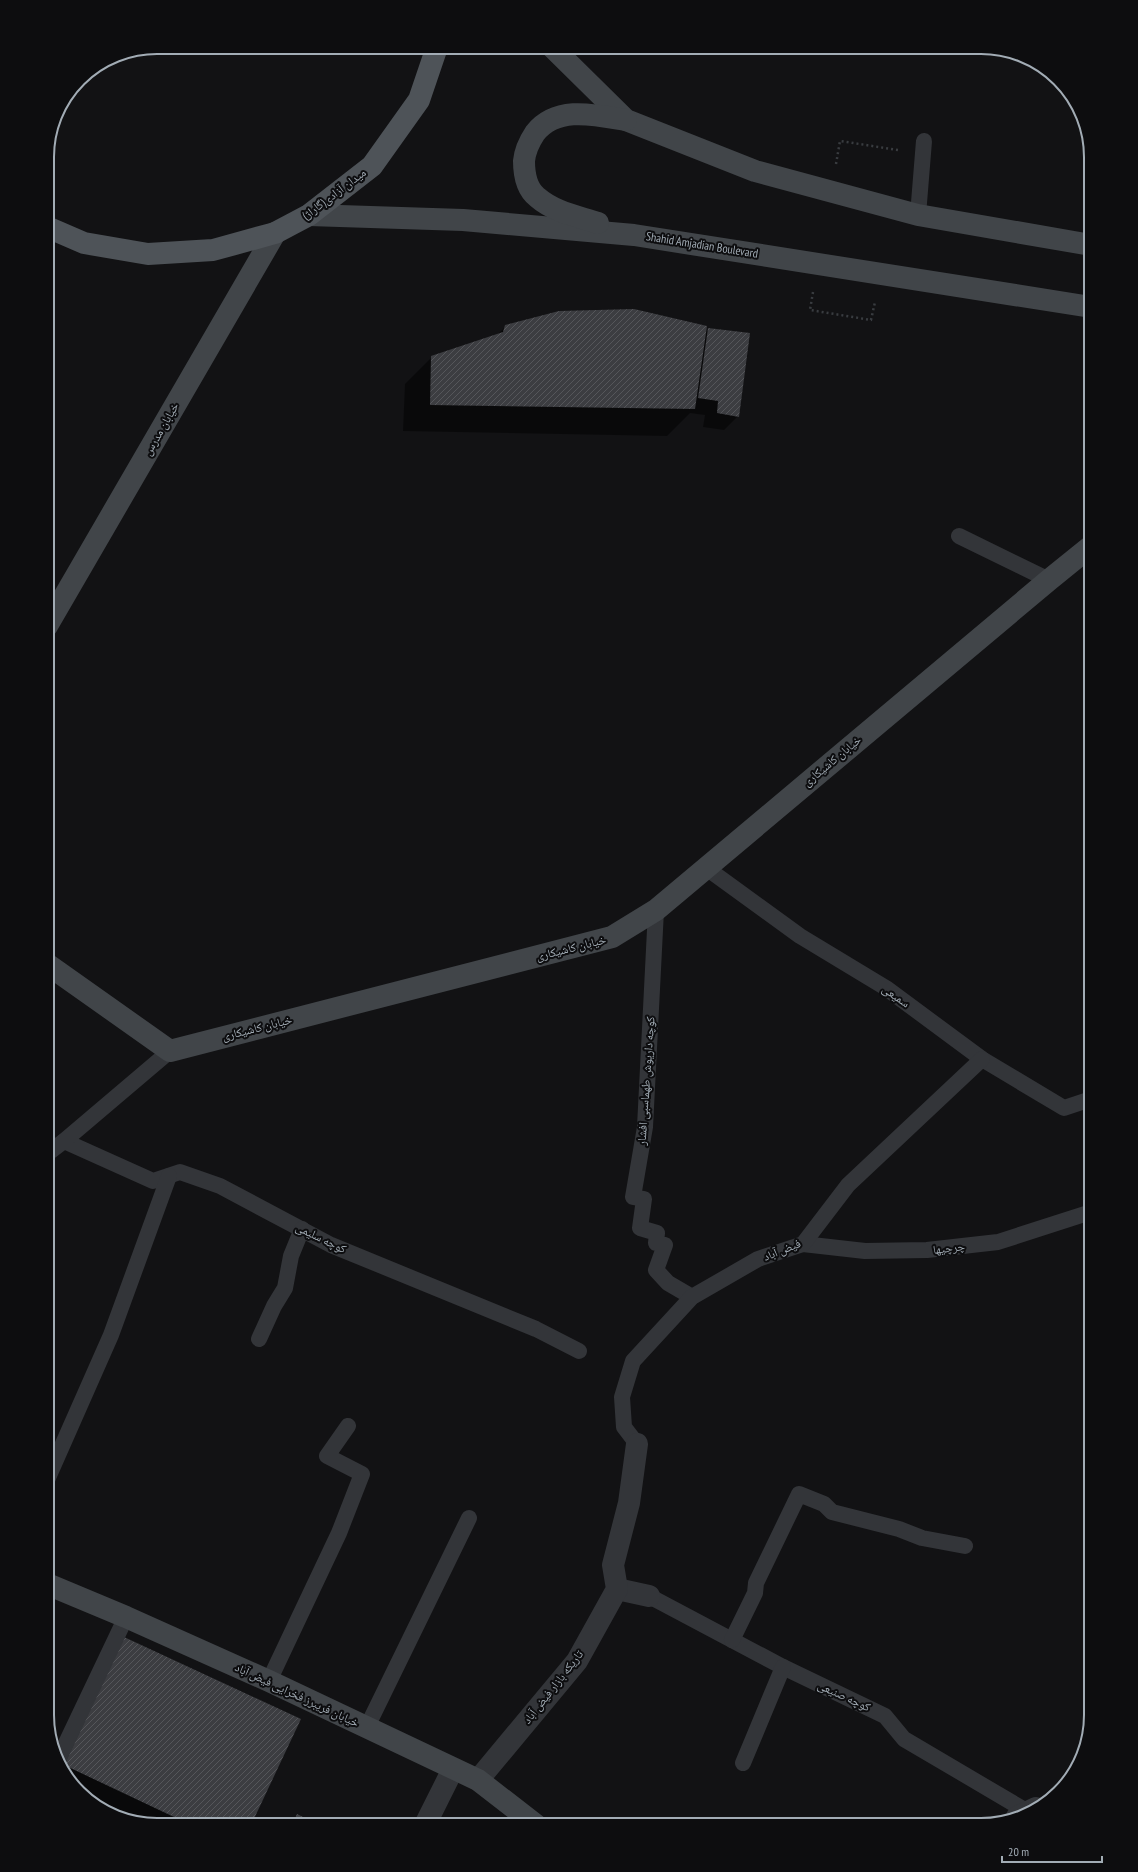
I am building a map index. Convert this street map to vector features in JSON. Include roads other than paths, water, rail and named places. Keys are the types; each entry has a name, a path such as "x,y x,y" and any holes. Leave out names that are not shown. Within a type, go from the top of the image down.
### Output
{"main road":[{"name":"میدان آزادی(گاراژ)","path":"54,230 84,243 148,254 213,250 275,232 310,215 372,166 419,100 435,54"},
{"path":"559,54 626,120"},
{"path":"634,235 551,208 536,196 526,181 524,168 527,147 539,129 550,120 565,115 580,114 626,120 755,171 918,215 1084,244"},
{"name":"Shahid Amjadian Boulevard","path":"310,215 463,220 634,235 1084,306"},
{"name":"خیابان مدرس","path":"54,614 275,232"},
{"name":"خیابان کاشیکاری","path":"170,1051 612,937 656,910 705,867 1084,552"},
{"path":"54,969 170,1051"},
{"name":"خیابان فریبرز فخرایی فیض آباد","path":"54,1587 126,1617 269,1681 478,1780 527,1818"}],"street":[{"path":"637,1444 629,1503 613,1565 617,1589 649,1596"},
{"name":"تاریکه بازار فیض آباد","path":"478,1780 577,1661 617,1589"},
{"path":"428,1818 453,1769"}],"lane":[{"path":"918,215 924,141"},
{"path":"959,536 1049,580"},
{"name":"سمیعی","path":"705,867 800,936 886,988 982,1059 1064,1108 1084,1101"},
{"name":"کوچه داریوش طهماسبی افشار","path":"656,910 645,1126 633,1197 644,1199 640,1228 657,1233 656,1243 665,1245 656,1270 668,1284 692,1297"},
{"path":"54,1149 170,1051"},
{"name":"فیض آباد","path":"637,1444 624,1427 622,1397 633,1361 692,1297 758,1259 803,1244 848,1184 982,1059"},
{"name":"کوچه سلیمی","path":"64,1141 153,1181 180,1172 220,1186 332,1245 536,1329 579,1351"},
{"path":"54,1464 111,1335 169,1176"},
{"name":"چرچیها","path":"803,1244 865,1251 926,1250 998,1242 1084,1214"},
{"path":"259,1339 274,1306 285,1288 291,1256 302,1229"},
{"path":"269,1681 339,1533 362,1474 327,1456 348,1426"},
{"path":"732,1640 755,1593 756,1583 799,1494 824,1504 832,1512 900,1529 922,1538 965,1546"},
{"path":"367,1727 468,1518"},
{"name":"کوچه صنیعی","path":"649,1596 784,1668 885,1716 904,1739 1022,1809"},
{"path":"61,1753 126,1617"},
{"path":"743,1763 784,1668"}]}
